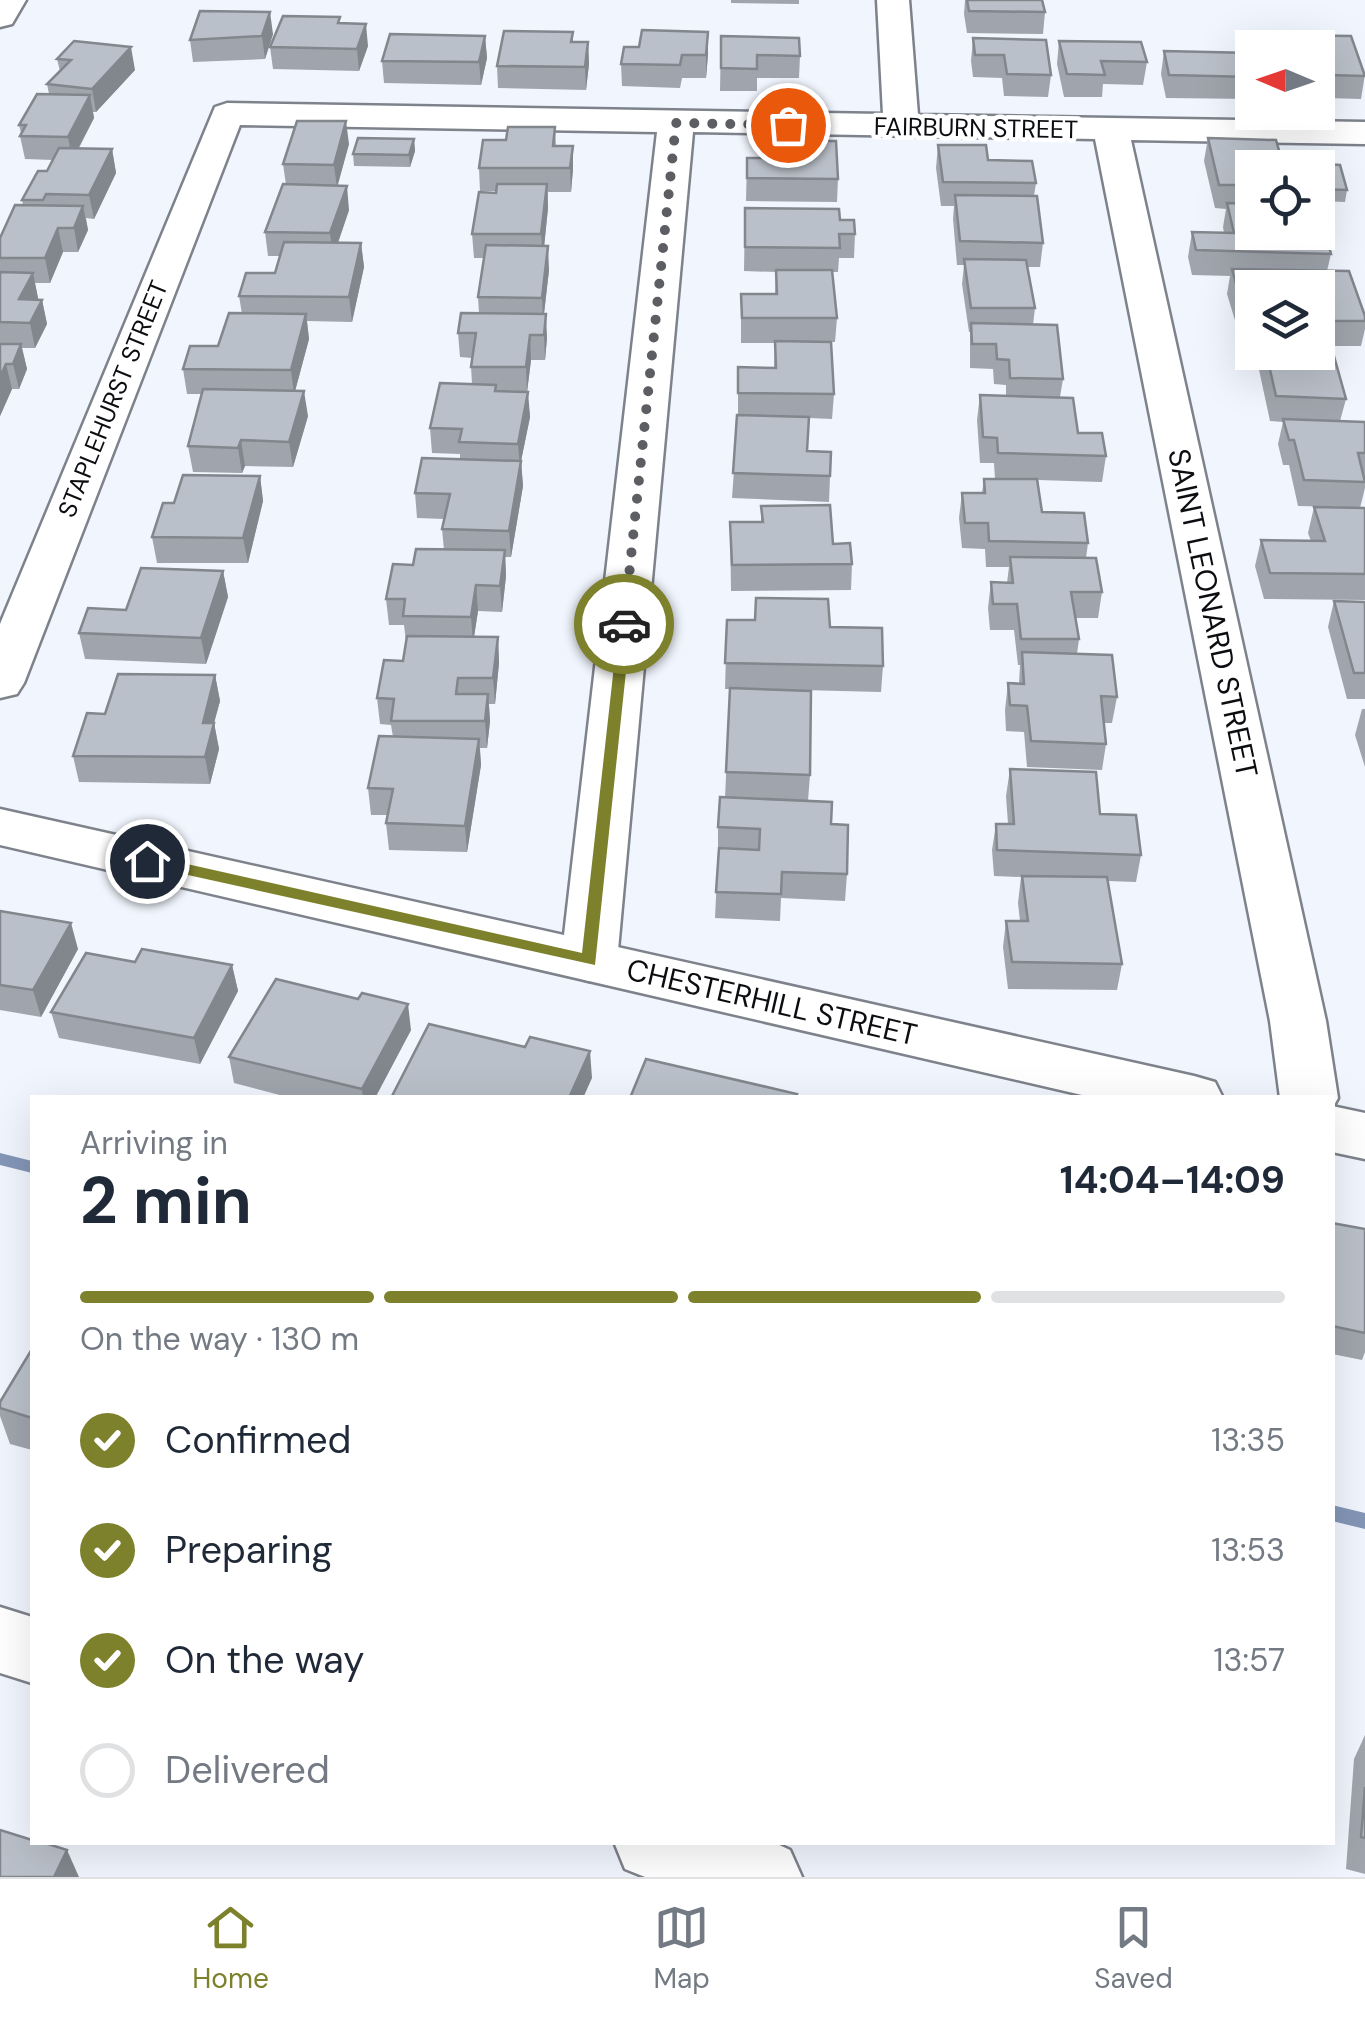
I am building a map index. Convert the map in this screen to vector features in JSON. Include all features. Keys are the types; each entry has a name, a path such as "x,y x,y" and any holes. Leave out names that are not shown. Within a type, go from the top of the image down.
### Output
{"street":[{"path":"0,17 10,0"},
{"path":"893,0 900,127"},
{"name":"FAIRBURN STREET","path":"226,114 1365,134"},
{"name":"STAPLEHURST STREET","path":"0,683 226,114"},
{"path":"589,960 676,123"},
{"name":"SAINT LEONARD STREET","path":"1111,129 1298,1021 1309,1095"},
{"name":"CHESTERHILL STREET","path":"0,828 1181,1095"},
{"path":"1335,1130 1365,1136"},
{"path":"0,1640 30,1649"},
{"path":"662,1845 764,1877"}],"building":[{"path":"967,0 1042,0 1045,12 969,11"},
{"path":"200,11 270,12 262,36 190,40"},
{"path":"283,16 340,17 338,23 366,24 357,49 270,47"},
{"path":"642,30 708,32 706,55 682,55 680,65 621,64 624,47 639,47"},
{"path":"504,31 573,32 571,42 588,42 585,67 497,66"},
{"path":"390,34 485,36 479,62 382,61"},
{"path":"721,36 799,38 800,56 757,55 757,69 721,68"},
{"path":"1335,36 1351,36 1365,76 1335,75"},
{"path":"973,38 1046,40 1051,75 1007,74 1004,55 975,55"},
{"path":"74,41 131,47 92,89 47,84 71,60 57,59"},
{"path":"1059,41 1141,42 1147,62 1101,61 1105,75 1067,74"},
{"path":"1164,51 1235,53 1235,77 1169,75"},
{"path":"37,94 90,95 68,137 20,136 26,125 19,125"},
{"path":"297,121 346,121 334,165 283,164"},
{"path":"508,127 555,127 553,146 573,146 570,168 479,168 483,140 506,140"},
{"path":"358,138 414,139 409,155 353,154"},
{"path":"1208,138 1276,140 1279,150 1235,150 1235,185 1219,185"},
{"path":"784,141 836,141 838,179 747,178 747,158 784,158"},
{"path":"938,145 986,145 988,160 1032,161 1036,183 943,182"},
{"path":"59,148 112,149 89,195 46,194 43,200 22,200 38,171 47,171"},
{"path":"1335,165 1340,165 1347,190 1335,190"},
{"path":"283,184 347,186 330,233 265,232"},
{"path":"497,184 547,184 541,234 472,234 479,192 496,193"},
{"path":"955,195 1037,196 1043,243 960,241"},
{"path":"1227,203 1235,203 1235,250 1330,250 1331,254 1196,250 1192,232 1234,233"},
{"path":"15,205 83,206 74,228 58,228 45,258 0,258 0,238"},
{"path":"745,208 839,209 840,220 854,220 855,234 839,234 840,248 745,247"},
{"path":"284,242 361,243 349,297 239,296 246,273 275,273"},
{"path":"486,245 548,246 542,298 478,297"},
{"path":"964,259 1026,260 1035,308 971,308"},
{"path":"776,270 832,270 837,318 742,318 741,294 777,294"},
{"path":"1335,271 1349,271 1365,321 1335,321"},
{"path":"0,272 33,273 19,299 42,300 30,323 0,322"},
{"path":"229,313 306,314 291,370 183,369 190,346 218,346"},
{"path":"461,313 546,314 544,335 530,335 526,367 471,367 476,333 458,333"},
{"path":"971,323 1057,325 1063,379 1010,378 1009,360 997,359 996,344 972,344"},
{"path":"775,341 831,342 834,394 738,393 738,367 776,368"},
{"path":"0,344 21,344 13,364 6,364 0,377"},
{"path":"1335,360 1346,399 1276,396 1270,370 1335,370"},
{"path":"440,383 496,385 495,391 528,392 518,444 459,442 462,429 430,428"},
{"path":"203,389 304,391 289,442 241,440 238,448 188,446"},
{"path":"980,395 1073,398 1078,433 1102,433 1106,456 998,453 997,438 983,437"},
{"path":"737,415 809,417 807,451 831,452 830,476 733,473"},
{"path":"1283,419 1365,422 1365,453 1358,453 1365,482 1304,480 1294,440 1289,440"},
{"path":"422,458 521,461 509,531 442,529 450,494 415,493"},
{"path":"183,475 260,476 243,538 152,537 163,503 174,503"},
{"path":"984,479 1037,479 1042,512 1084,513 1088,543 989,541 988,523 965,523 962,493 985,493"},
{"path":"830,505 833,544 850,543 852,564 732,565 730,522 763,522 761,506"},
{"path":"1314,507 1365,508 1365,574 1270,573 1261,540 1325,541"},
{"path":"416,549 505,550 500,586 476,585 471,617 403,616 405,599 386,599 393,564 413,565"},
{"path":"1010,557 1096,558 1102,592 1071,592 1079,639 1021,639 1017,604 993,604 991,582 1013,583"},
{"path":"141,568 223,571 201,638 79,633 88,608 126,610"},
{"path":"756,598 828,599 830,627 882,628 883,666 725,663 727,620 755,620"},
{"path":"1334,601 1365,602 1365,673 1354,673"},
{"path":"407,636 498,637 493,678 458,678 456,694 488,694 485,721 391,721 394,699 377,698 384,660 403,661"},
{"path":"1022,652 1112,655 1117,697 1101,696 1106,744 1031,741 1027,706 1010,705 1008,683 1024,684"},
{"path":"118,674 215,675 203,723 214,723 205,757 73,756 87,713 105,714"},
{"path":"730,688 811,691 810,775 726,772"},
{"path":"379,736 479,739 465,826 386,823 393,789 368,788"},
{"path":"1010,769 1096,772 1100,814 1136,815 1141,855 997,850 996,824 1014,824"},
{"path":"720,797 832,802 831,824 848,825 847,874 782,872 781,894 716,892 719,848 759,850 760,829 718,827"},
{"path":"1022,876 1107,877 1122,964 1012,962 1006,921 1028,921"},
{"path":"0,911 71,923 33,990 0,985"},
{"path":"142,949 232,965 194,1038 51,1012 86,953 135,962"},
{"path":"276,979 358,999 362,993 408,1004 362,1089 229,1057"},
{"path":"429,1024 525,1047 530,1037 590,1051 570,1095 393,1095"},
{"path":"646,1059 797,1094 796,1095 631,1095"},
{"path":"1335,1224 1365,1229 1365,1333 1335,1327"},
{"path":"30,1352 30,1417 0,1408"},
{"path":"1365,1787 1365,1838 1361,1837"},
{"path":"0,1830 30,1839 30,1845 67,1850 54,1877 0,1877"}],"waterway":[{"path":"0,1159 30,1166"},
{"path":"1335,1514 1365,1521"}],"way so far":[{"path":"624,624 676,123 788,125"}],"route":[{"path":"147,861 589,960 624,624"}]}
